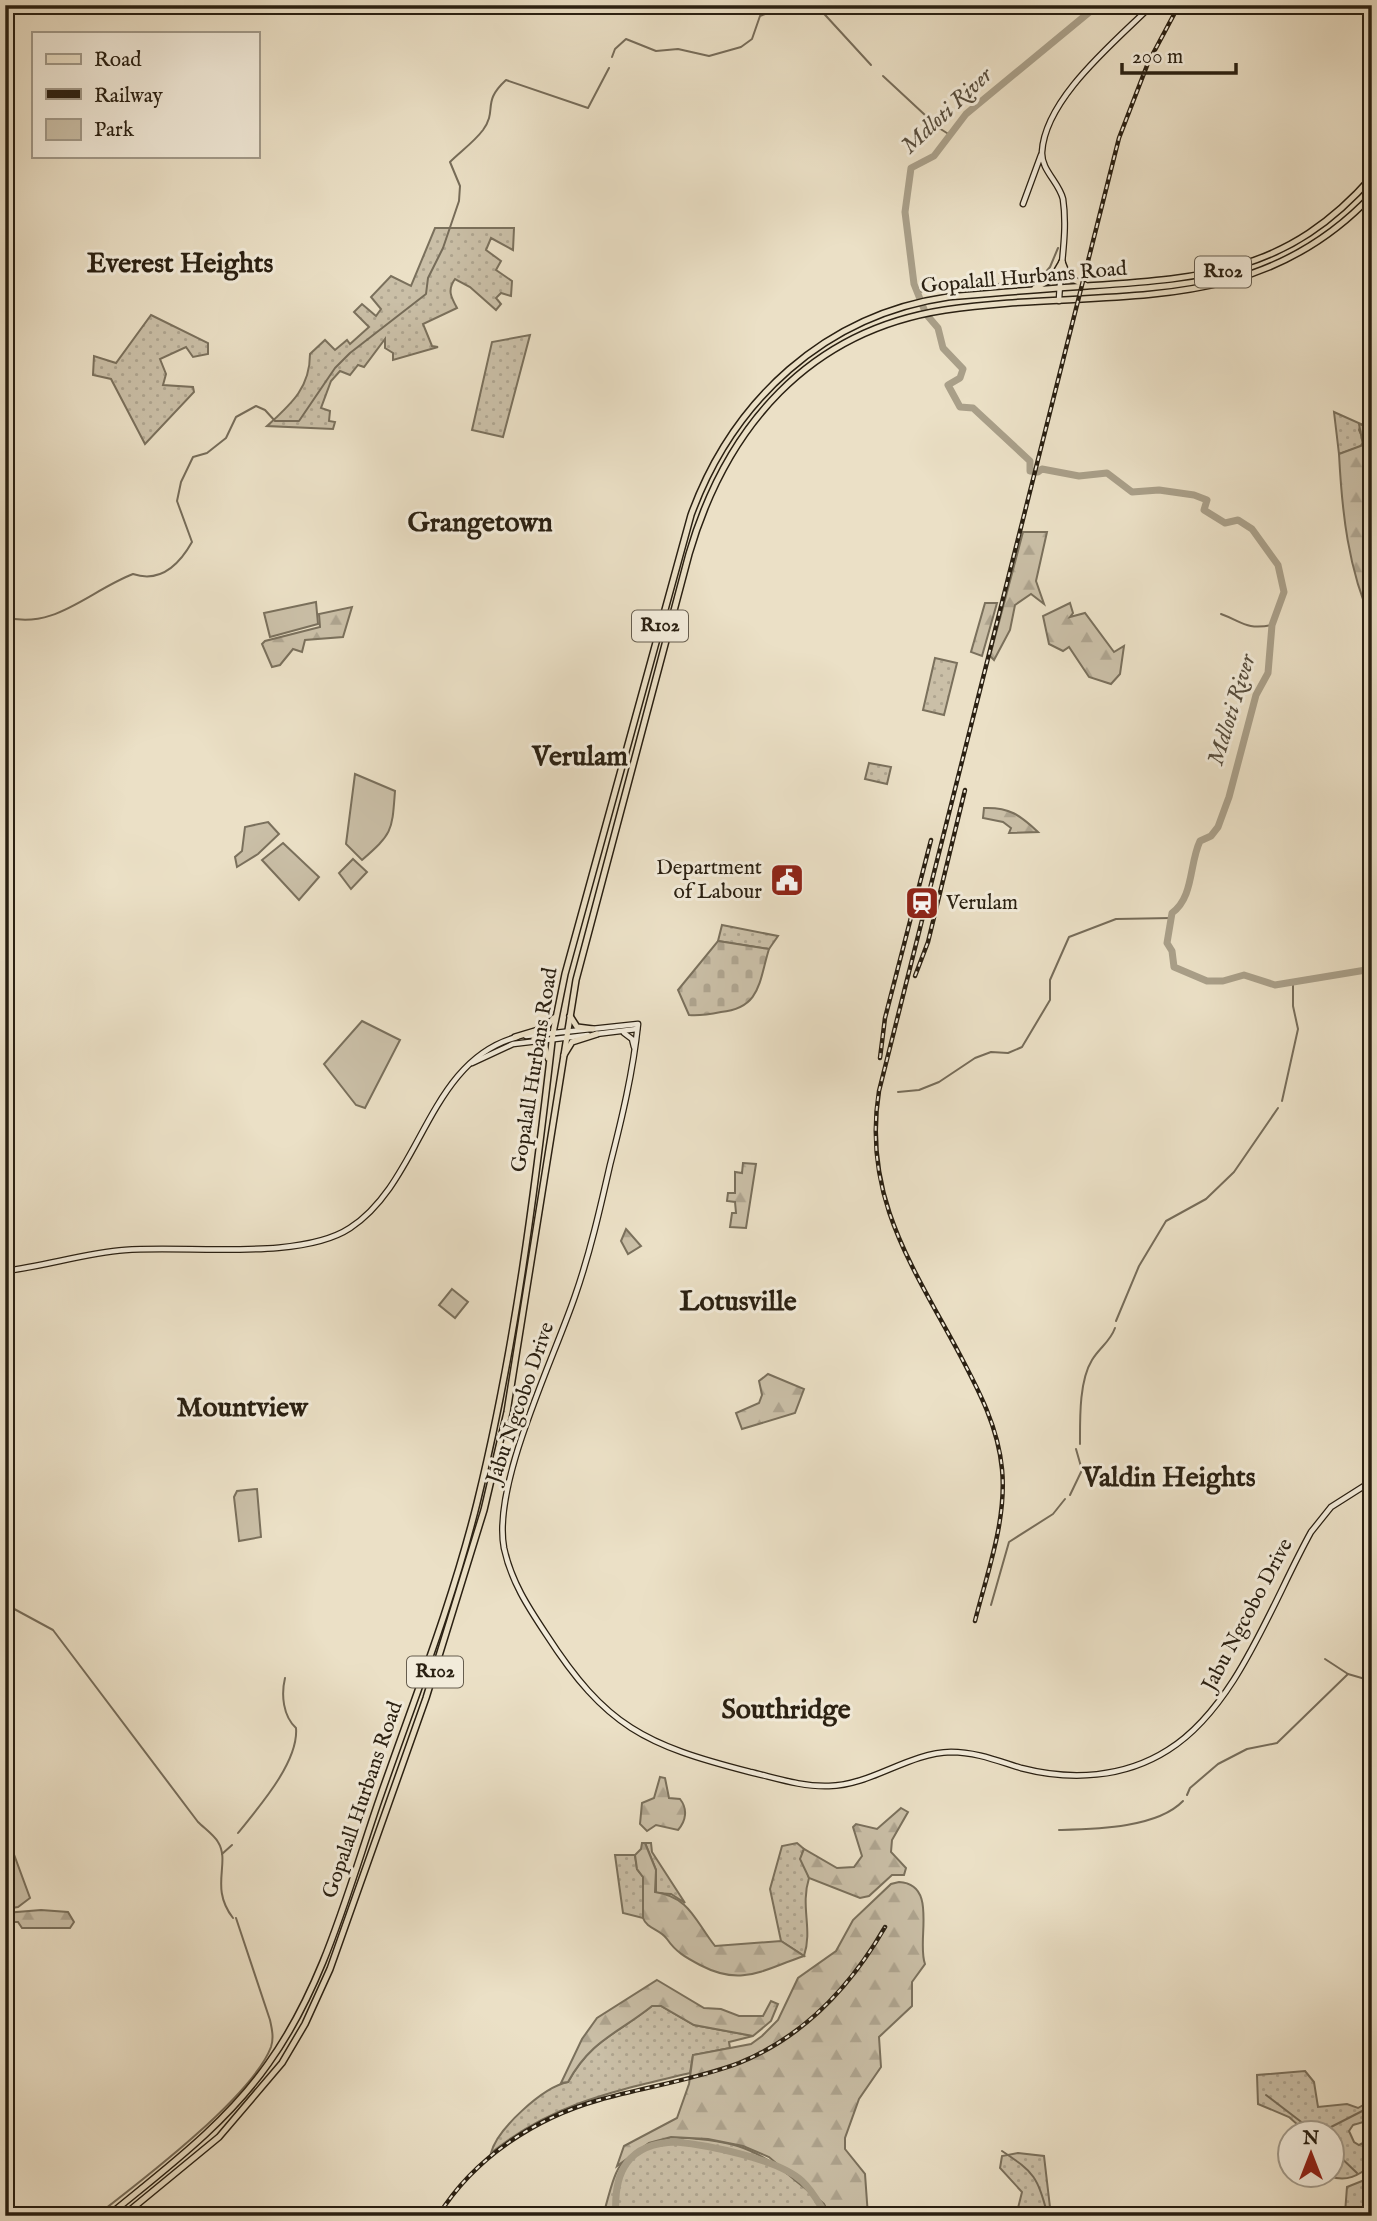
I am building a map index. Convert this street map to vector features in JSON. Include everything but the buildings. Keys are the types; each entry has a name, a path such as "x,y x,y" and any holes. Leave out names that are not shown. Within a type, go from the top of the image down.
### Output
{"main road":[{"path":"1024,204 1049,123 1071,89 1152,5"},
{"path":"1041,154 1062,196 1059,301"},
{"name":"Gopalall Hurbans Road","path":"108,2216 197,2142 246,2095 298,2019 322,1964 446,1610 476,1506 508,1357 556,1014 685,537 709,470 738,423 785,371 847,330 896,309 930,300 971,295 1183,279 1244,265 1280,250 1318,227 1372,177"},
{"name":"Gopalall Hurbans Road","path":"123,2216 219,2137 282,2063 305,2024 330,1969 426,1698 484,1510 517,1361 569,1013 689,554 718,474 744,431 789,383 840,347 894,323 933,312 981,306 1183,292 1245,278 1309,247 1343,222 1372,195"},
{"path":"1062,262 1069,277 1088,286"},
{"path":"1030,290 1052,279 1062,262"},
{"path":"569,1013 577,1027 595,1032"},
{"path":"5,1271 114,1251 299,1245 341,1234 376,1205 454,1082 471,1064 487,1049 544,1028 556,1014"},
{"path":"559,1076 565,1051 572,1042 595,1032 638,1026"},
{"path":"616,1032 638,1026"},
{"name":"Jabu Ngcobo Drive","path":"638,1026 635,1051 590,1248 512,1470 502,1523 503,1545 516,1587 553,1646 590,1696 615,1719 645,1738 693,1757 790,1782 824,1786 858,1782 915,1760 948,1752 970,1754 1061,1775 1096,1775 1135,1766 1182,1741 1218,1705 1311,1532 1331,1507 1372,1481"},
{"path":"515,1037 616,1032 628,1034 635,1051"},
{"path":"471,1064 502,1048 552,1035"},
{"path":"534,1039 545,1047 549,1061"}],"green space":[{"path":"435,228 514,228 513,250 491,238 486,250 501,261 496,270 512,281 511,296 501,293 496,298 501,304 496,310 470,287 455,279 451,294 457,308 423,324 432,346 438,347 393,360 393,353 385,348 385,339 364,367 358,365 350,375 340,371 331,381 321,408 330,411 329,421 335,422 333,429 267,426 291,403 303,386 310,354 325,340 335,350 347,340 350,344 369,327 354,312 362,304 376,316 381,309 371,297 391,276 411,286"},
{"path":"151,315 208,343 208,354 193,357 186,347 160,359 166,374 163,385 193,387 194,392 145,444 111,379 93,375 94,356 116,363"},
{"path":"530,335 503,437 472,430 492,342"},
{"path":"1334,412 1361,424 1359,430 1364,441 1360,447 1339,454"},
{"path":"1359,424 1372,428 1369,485 1372,490 1372,622 1352,561 1340,476 1339,454 1363,445"},
{"path":"1023,532 1047,532 1036,581 1044,604 1031,594 1015,605 1010,630 994,660 990,656"},
{"path":"316,602 318,624 270,637 264,613"},
{"path":"985,603 997,603 982,656 971,652"},
{"path":"1070,603 1073,613 1070,617 1085,613 1114,652 1124,646 1120,674 1111,684 1089,677 1069,647 1063,651 1049,644 1043,616"},
{"path":"352,607 343,637 305,640 302,652 293,649 280,665 272,667 262,644 265,641 320,627 319,614"},
{"path":"935,658 957,663 944,715 923,710"},
{"path":"869,763 891,767 887,784 865,779"},
{"path":"355,774 395,791 389,830 362,860 346,844"},
{"path":"984,808 1014,813 1038,832 1009,833 1011,828 1003,822 983,818"},
{"path":"268,822 279,834 258,854 237,867 235,857 242,851 245,827"},
{"path":"283,843 319,877 299,900 262,860"},
{"path":"353,859 367,872 351,889 339,873"},
{"path":"722,925 778,936 769,949 718,941"},
{"path":"718,941 769,949 760,982 751,999 744,1005 717,1013 689,1015 678,990"},
{"path":"362,1021 400,1040 365,1108 356,1105 324,1064"},
{"path":"743,1163 756,1164 746,1228 730,1227 732,1213 736,1213 735,1202 727,1201 728,1193 735,1193 735,1172 742,1173"},
{"path":"626,1229 641,1246 628,1254 621,1241"},
{"path":"452,1289 468,1302 455,1318 439,1305"},
{"path":"768,1374 804,1389 795,1413 742,1429 736,1413 759,1403 762,1395 759,1381"},
{"path":"257,1489 261,1537 239,1541 234,1497 237,1491"},
{"path":"660,1777 665,1778 669,1798 680,1799 684,1807 683,1823 678,1830 656,1825 647,1831 640,1824 642,1803 654,1798"},
{"path":"901,1808 908,1812 892,1840 891,1852 906,1868 904,1875 892,1875 869,1896 860,1898 809,1878 800,1859 804,1849 837,1868 854,1867 862,1856 853,1827 856,1824 877,1829"},
{"path":"5,1830 30,1898 18,1907 5,1909"},
{"path":"642,1843 645,1843 656,1870 655,1892 676,1899 684,1905 715,1946 781,1941 804,1956 764,1971 740,1976 715,1972 681,1954 664,1936 647,1925 643,1918 643,1877 637,1869 635,1855 641,1849"},
{"path":"645,1843 651,1843 652,1852 685,1903 671,1894 656,1893 656,1870"},
{"path":"797,1843 804,1849 802,1861 809,1878 804,1956 781,1941 770,1889 782,1846"},
{"path":"615,1855 635,1855 637,1869 643,1877 643,1918 623,1913"},
{"path":"899,1882 911,1885 919,1892 924,1915 925,1964 912,1982 912,2006 879,2037 881,2067 859,2099 845,2138 845,2149 865,2174 868,2216 830,2216 824,2204 769,2157 743,2146 708,2139 671,2137 649,2143 617,2166 624,2146 677,2118 689,2084 693,2055 751,2044 762,2036 778,2020 798,1978 836,1951 853,1920 891,1884"},
{"path":"41,1910 68,1912 74,1922 70,1928 22,1928 18,1922 11,1922 12,1928 5,1928 5,1913"},
{"path":"657,1980 704,2008 721,2009 739,2016 763,2016 771,2001 778,2004 771,2021 753,2036 694,2025 661,2006 652,2006 595,2047 568,2082 561,2083 582,2039 597,2018"},
{"path":"652,2006 661,2006 694,2025 753,2036 729,2042 730,2048 693,2055 690,2073 610,2093 561,2110 514,2136 491,2153 502,2132 522,2110 546,2092 568,2082 595,2047"},
{"path":"1305,2071 1314,2082 1318,2107 1347,2104 1358,2108 1372,2100 1370,2120 1353,2125 1349,2131 1354,2142 1359,2145 1365,2142 1372,2147 1372,2165 1357,2175 1346,2178 1346,2120 1292,2120 1258,2104 1257,2075"},
{"path":"671,2137 724,2142 752,2152 781,2169 823,2205 830,2216 603,2216 616,2173 622,2163 639,2149"},
{"path":"1018,2153 1044,2156 1051,2216 1016,2216 1022,2192 1000,2168 1002,2156"},
{"path":"1372,2177 1372,2216 1345,2213 1347,2187"}],"waterway":[{"path":"612,57 615,49 626,39 656,51 678,49 709,56 741,47 752,39 760,16 789,5"},
{"path":"816,5 871,65"},
{"name":"Mdloti River","path":"1098,5 966,114 934,156 911,168 905,212 914,284 926,314 938,328 943,348 963,369 960,378 948,385 960,407 973,408 1030,461 1030,471 1038,472 1042,469 1079,476 1107,473 1132,492 1159,490 1194,495 1207,500 1204,510 1225,523 1238,520 1252,529 1278,565 1284,592 1272,625 1268,673 1256,695 1229,797 1218,827 1211,836 1200,841 1188,889 1172,913 1167,943 1172,951 1174,967 1207,981 1223,981 1244,975 1275,985 1372,969"},
{"path":"5,617 39,619 70,607 133,574 152,576 175,565 192,542 177,501 181,482 193,457 207,453 226,438 236,417 256,406 265,410 275,421 299,421 335,368 350,353 426,294 428,278 443,248 459,201 460,186 450,162 483,130 498,88 506,80 588,108 609,68"},
{"path":"883,76 950,135"},
{"path":"917,292 1039,280 1050,267 1058,248"},
{"path":"1221,614 1250,626 1272,625"},
{"path":"898,1092 919,1090 939,1082 975,1058 991,1052 1008,1053 1022,1047 1050,1000 1050,980 1069,937 1116,919 1172,918"},
{"path":"1282,1101 1298,1029 1293,1006 1293,983"},
{"path":"1116,1321 1139,1266 1166,1221 1206,1199 1234,1172 1278,1108"},
{"path":"1080,1444 1081,1400 1085,1378 1092,1360 1115,1328"},
{"path":"1070,1495 1082,1470 1076,1449"},
{"path":"991,1605 1009,1542 1053,1514 1065,1499"},
{"path":"5,1604 53,1630 198,1822 216,1839 222,1858 222,1896 233,1918"},
{"path":"1325,1659 1348,1674 1372,1681"},
{"path":"1187,1795 1190,1788 1218,1764 1247,1749 1277,1743 1348,1674"},
{"path":"238,1833 276,1784 291,1755 296,1728 288,1718 284,1705 285,1678"},
{"path":"1059,1830 1108,1828 1142,1822 1172,1810 1183,1801"},
{"path":"222,1854 232,1845"},
{"path":"96,2216 166,2161 219,2113 242,2090 271,2047 273,2037 270,2020 236,1918"},
{"path":"5,2028 5,2033"},
{"path":"1266,2095 1299,2120"},
{"path":"1345,2120 1372,2106"},
{"path":"616,2216 617,2186 627,2163 635,2154 646,2148 676,2142 724,2150 777,2166 802,2181 827,2216"},
{"path":"1002,2151 1022,2165 1033,2177 1048,2216"},
{"path":"1346,2162 1357,2173"},
{"path":"1363,2181 1369,2216"}],"railway":[{"path":"975,1621 1002,1508 1000,1454 981,1396 895,1229 878,1164 876,1129 879,1091 1119,138 1148,63 1179,5"},
{"path":"915,976 928,942 965,790"},
{"path":"880,1058 885,1018 931,840"},
{"path":"438,2216 469,2176 529,2129 599,2100 722,2069 762,2052 784,2039 841,1989 872,1949 885,1927"}],"place":[{"name":"Department of Labour","path":"787,880"},
{"name":"Verulam","path":"922,903"}],"district":[{"name":"Everest Heights","path":"180,264"},
{"name":"Grangetown","path":"480,523"},
{"name":"Verulam","path":"580,757"},
{"name":"Lotusville","path":"738,1302"},
{"name":"Mountview","path":"242,1408"},
{"name":"Valdin Heights","path":"1169,1478"},
{"name":"Southridge","path":"786,1710"}]}
